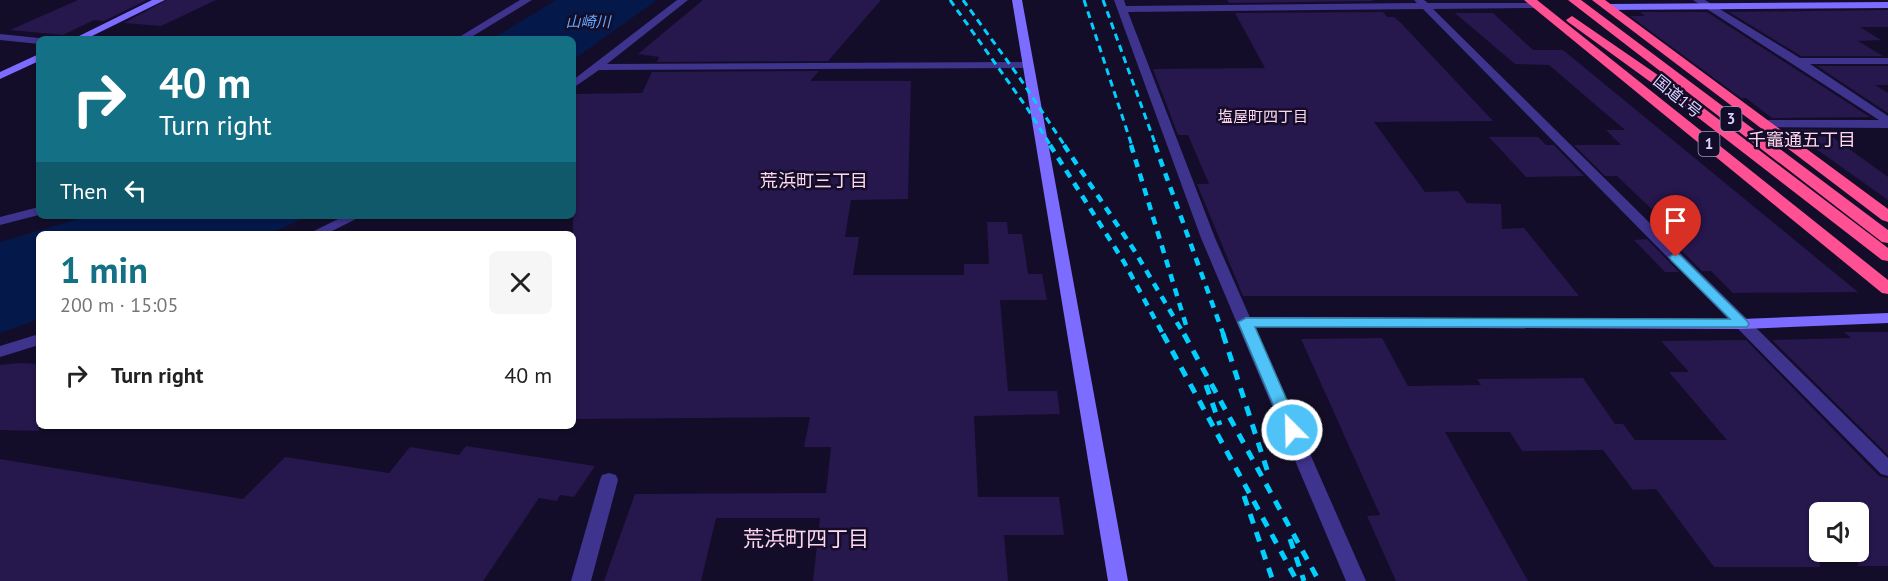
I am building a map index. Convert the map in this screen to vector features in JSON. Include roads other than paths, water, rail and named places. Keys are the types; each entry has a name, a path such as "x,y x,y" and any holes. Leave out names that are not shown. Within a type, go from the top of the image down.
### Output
{"highway":[{"name":"3","path":"1574,0 1888,238"},
{"name":"3","path":"1538,1 1888,274"},
{"path":"1538,1 1679,96 1888,256"},
{"name":"国道1号","path":"1538,1 1888,289"},
{"name":"国道1号","path":"1603,4 1888,216"}],"street":[{"path":"84,36 160,0"},
{"path":"466,36 527,0"},
{"path":"576,83 683,0"},
{"path":"1017,0 1042,154 1076,328 1118,581"},
{"path":"1356,581 1191,194 1120,4 1423,4 1538,1"},
{"path":"1702,3 1798,61 1888,123"},
{"path":"1423,4 1888,469"},
{"path":"1603,4 1888,5"},
{"path":"0,37 36,41"},
{"path":"0,76 36,58"},
{"path":"1798,61 1888,61"},
{"path":"598,67 1027,65"},
{"path":"1763,124 1888,123"},
{"path":"0,221 36,212"},
{"path":"322,231 348,219"},
{"path":"1246,322 1742,324 1888,318"},
{"path":"0,352 36,340"},
{"path":"581,581 609,480"}],"water":[{"name":"山崎川","path":"556,0 657,0 576,58 576,36 497,36"},
{"path":"78,219 303,219 275,231 37,231"},
{"path":"36,231 36,320 0,333 0,242"}],"railway":[{"path":"950,0 1027,108 1051,146"},
{"path":"963,0 1019,77 1065,146"},
{"path":"1084,0 1132,146"},
{"path":"1103,0 1156,146"},
{"path":"1050,145 1124,262 1164,336"},
{"path":"1064,145 1134,250 1185,336"},
{"path":"1131,145 1186,325"},
{"path":"1155,145 1224,336"},
{"path":"1163,334 1297,581"},
{"path":"1184,334 1319,581"},
{"path":"1223,334 1269,476"},
{"path":"1206,385 1220,425"},
{"path":"1244,496 1273,581"},
{"path":"1290,539 1304,581"}],"district":[{"name":"塩屋町四丁目","path":"1263,117"},
{"name":"千竈通五丁目","path":"1802,140"},
{"name":"荒浜町三丁目","path":"814,181"},
{"name":"荒浜町四丁目","path":"806,539"}]}
